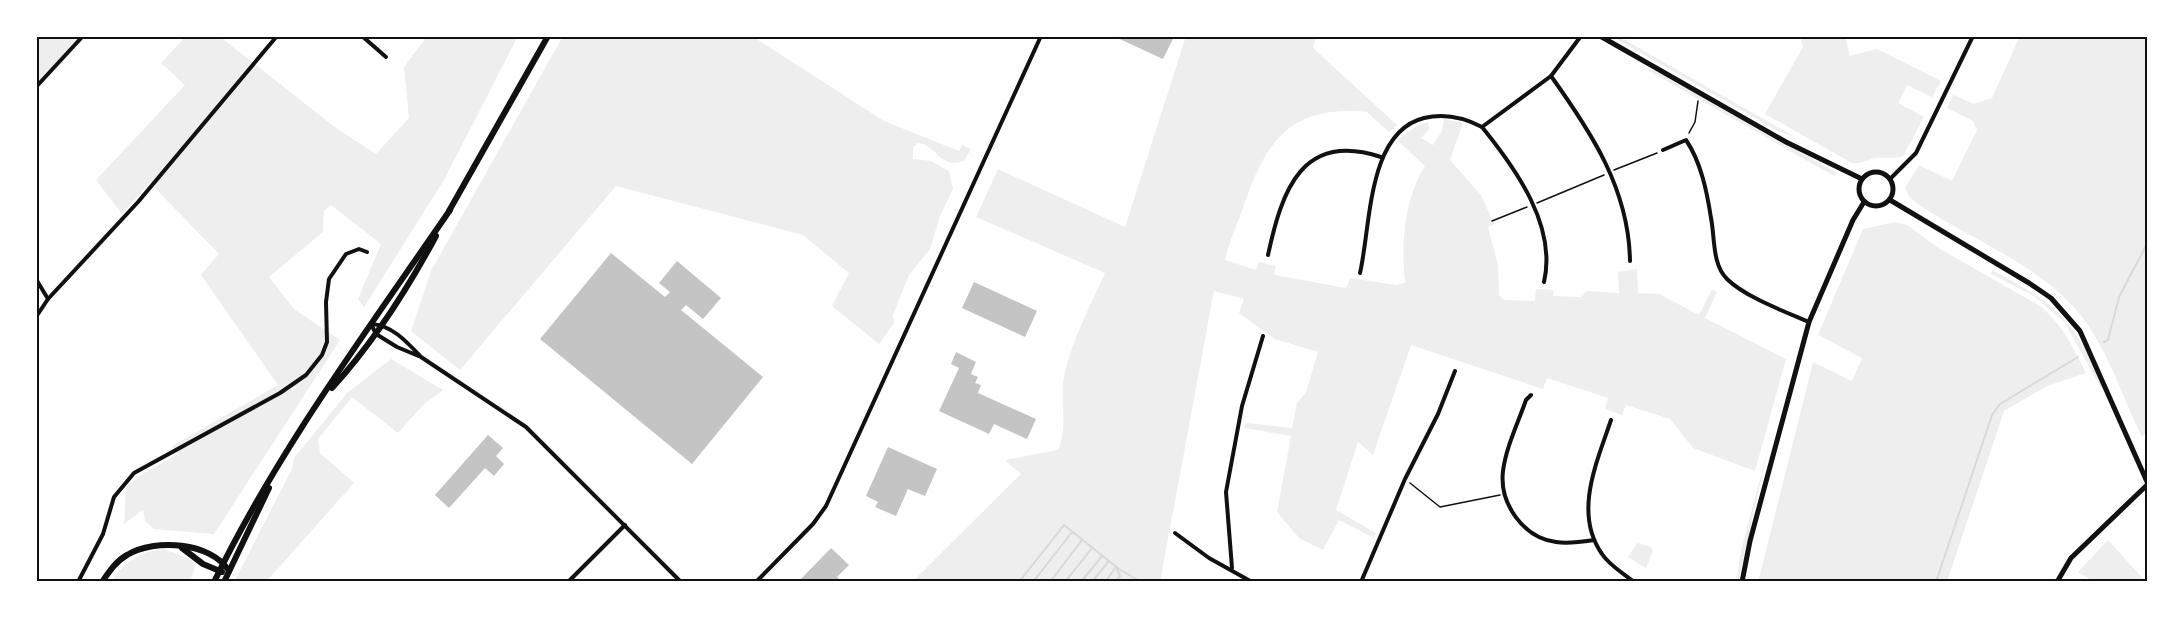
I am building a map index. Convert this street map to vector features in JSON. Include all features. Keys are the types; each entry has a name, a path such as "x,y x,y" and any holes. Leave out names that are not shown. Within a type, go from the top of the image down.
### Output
{"main road":[{"path":"323,397 383,325 413,278 548,36"},
{"path":"213,582 279,465 371,324 450,210"},
{"path":"224,582 279,465"},
{"path":"102,582 120,560 136,550 154,545 179,546 208,554 223,562 229,571"},
{"path":"179,546 218,572 229,571"}],"street":[{"path":"36,87 83,36"},
{"path":"36,317 48,299 138,202 277,36"},
{"path":"362,36 386,57"},
{"path":"756,582 813,524 826,506 1041,36"},
{"path":"1482,128 1551,76 1581,36"},
{"path":"1600,36 1786,142 1862,179"},
{"path":"1890,179 1916,153 1973,36"},
{"path":"1551,76 1585,124 1611,172 1623,210 1630,261"},
{"path":"1360,273 1381,157 1398,133 1419,119 1450,116 1482,128 1514,170 1533,205 1548,266 1544,282"},
{"path":"1663,150 1686,140 1705,184 1717,262 1724,275 1743,290 1809,322"},
{"path":"1268,255 1289,191 1301,169 1327,153 1344,149 1381,157"},
{"path":"1873,172 1886,174 1890,179 1893,194 1890,200 1876,207 1864,202 1858,190 1862,179 1873,172"},
{"path":"1890,200 2029,283 2066,314 2089,346 2148,484 2071,558 2057,582"},
{"path":"1742,582 1750,542 1809,322 1853,220 1864,202"},
{"path":"78,582 103,534 114,497 134,473 280,393 306,375 322,356 327,342 326,302 329,279 346,254 359,249 367,252"},
{"path":"36,279 48,299"},
{"path":"371,324 383,325 404,339 421,357"},
{"path":"371,324 376,334 398,348 421,357 526,427 681,582"},
{"path":"1232,568 1226,492 1242,406 1263,336"},
{"path":"1361,582 1405,479 1438,414 1455,371"},
{"path":"1532,395 1526,400 1507,456 1503,472 1504,494 1515,517 1540,538 1562,543 1594,540"},
{"path":"1611,420 1589,491 1589,518 1594,540 1605,559 1634,582"},
{"path":"568,582 625,525"},
{"path":"1175,532 1209,558 1232,568 1252,582"}],"path":[{"path":"1686,140 1695,122 1698,101"},
{"path":"1492,221 1663,150"},
{"path":"1405,479 1440,507 1504,494"}],"shaded area":[{"path":"36,36 85,36 36,90"},
{"path":"186,36 219,36 336,128 376,154 409,118 404,67 427,36 518,36 444,180 364,307 358,299 381,244 331,205 324,211 323,232 269,277 294,309 340,340 214,534 154,529 145,521 143,510 124,524 126,487 144,473 178,454 172,446 278,385 201,275 219,254 150,183 122,214 96,180 185,85 161,63"},
{"path":"563,36 752,36 884,121 959,151 962,145 971,149 964,161 956,163 944,160 925,145 918,143 913,147 913,159 931,161 949,171 953,189 940,216 930,249 909,275 893,315 894,323 879,344 832,306 849,273 803,235 616,186 460,370 411,331 431,271"},
{"path":"1186,36 1316,36 1313,48 1397,125 1389,132 1367,112 1340,111 1318,114 1300,121 1284,132 1261,164 1251,185 1225,260 1256,270 1259,262 1276,266 1274,275 1346,288 1350,278 1396,285 1405,283 1403,253 1408,207 1425,166 1397,140 1415,127 1428,122 1429,129 1421,138 1433,145 1442,131 1444,119 1463,123 1450,160 1481,195 1494,224 1488,227 1498,265 1499,295 1504,300 1535,301 1536,289 1553,290 1553,296 1581,297 1587,291 1619,293 1618,272 1637,269 1638,293 1659,294 1699,315 1712,289 1717,292 1705,318 1786,359 1755,471 1693,448 1670,419 1626,405 1622,415 1605,409 1608,398 1547,378 1543,389 1411,345 1373,455 1358,442 1336,510 1376,533 1374,538 1339,520 1323,550 1299,538 1277,512 1291,436 1244,428 1246,423 1292,428 1297,403 1306,392 1318,352 1275,339 1239,313 1244,299 1214,291 1160,582 912,582 1021,474 1005,460 1058,450 1063,432 1063,386 1067,364 1105,273 976,217 998,169 1125,227"},
{"path":"1611,36 1625,40 1795,137 1778,131"},
{"path":"1800,36 1845,36 1850,56 1877,49 1941,81 1932,97 1907,85 1898,103 1924,117 1903,156 1852,163 1765,114 1803,47"},
{"path":"2020,36 2148,36 2148,430 2142,437 2107,358 2077,311 2039,276 1924,208 1910,198 1905,188 1919,165 1952,181 1977,130 1973,121 1947,108 1953,95 1974,104 1992,98"},
{"path":"1642,67 1656,71 1837,173 1834,176"},
{"path":"1896,222 1907,225 1940,249 2040,306 2061,329 2086,373 2047,386 2004,411 1947,582 1758,582 1813,362 1852,381 1862,358 1818,335 1863,229"},
{"path":"1992,270 2036,295 2060,314 2079,340 2102,390 2065,323 2034,296 1991,274"},
{"path":"391,359 443,390 424,404 398,433 352,397 318,439 320,453 354,483 266,582 234,582 292,469 294,458 347,393"},
{"path":"1769,445 1738,582 1736,582 1741,551"},
{"path":"2108,540 2146,582 2095,582 2078,572"},
{"path":"1637,543 1651,547 1653,551 1646,568 1628,557"},
{"path":"164,549 190,559 196,564 190,582 111,582 133,559 147,552"}],"building":[{"path":"1113,36 1172,36 1174,37 1163,59"},
{"path":"611,253 665,297 670,292 659,283 677,261 721,298 703,319 686,305 681,310 763,377 692,464 540,339"},
{"path":"974,282 1037,311 1025,337 962,308"},
{"path":"956,352 976,362 971,374 978,377 975,383 981,385 978,393 1036,419 1027,439 994,424 989,434 939,411 959,368 951,364"},
{"path":"488,435 503,448 496,456 504,464 494,476 485,468 449,508 435,495"},
{"path":"888,447 937,469 925,496 908,489 896,516 875,507 878,502 866,496"},
{"path":"831,548 849,565 837,577 842,582 798,582"}],"waterway":[{"path":"2104,342 2108,340 2119,297 2148,242"},
{"path":"1936,582 1992,415 2000,404 2078,357"},
{"path":"1019,582 1064,525 1119,569 1141,582"},
{"path":"1033,582 1072,532"},
{"path":"1050,582 1082,540"},
{"path":"1065,582 1092,548"},
{"path":"1081,582 1102,556"},
{"path":"1092,582 1109,561"},
{"path":"1105,582 1116,567"},
{"path":"1115,582 1120,576 1117,569"}]}
